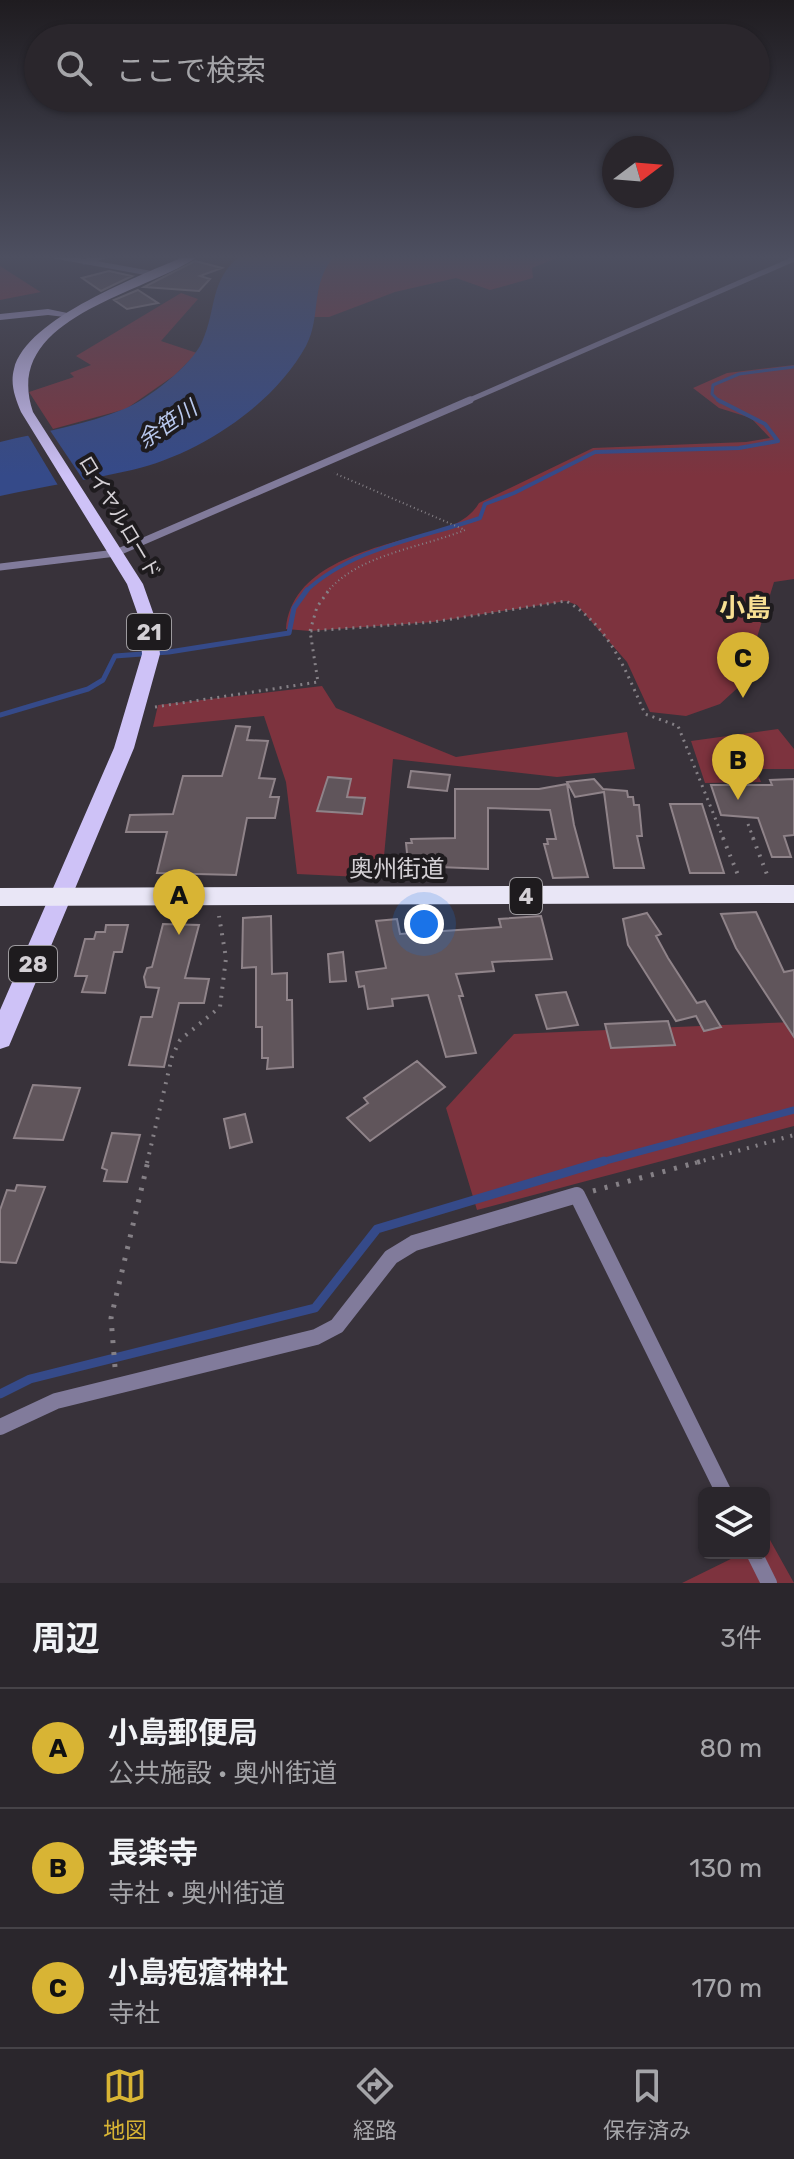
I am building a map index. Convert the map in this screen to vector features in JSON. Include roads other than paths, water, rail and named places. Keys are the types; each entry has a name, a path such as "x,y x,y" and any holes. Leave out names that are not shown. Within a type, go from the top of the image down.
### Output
{"highway":[{"name":"奥州街道","path":"0,897 784,894"}],"main road":[{"name":"ロイヤルロード","path":"52,329 38,338 22,362 21,399 35,427 135,584 147,618 151,654 124,748 62,898"},
{"name":"28","path":"0,1039 62,898"}],"lane":[{"path":"0,567 116,553 633,329"},
{"path":"0,1427 56,1401 316,1337 337,1326 391,1257 414,1243 577,1195 721,1487"},
{"path":"757,1559 769,1583"}],"water":[{"name":"余笹川","path":"313,329 292,368 274,389 254,408 207,440 157,463 132,470 0,496 0,442 79,424 134,404 156,390 189,361 207,330"}],"waterway":[{"path":"718,400 712,394 713,385 739,374 794,367"},
{"path":"306,591 323,577 365,555 480,518 485,504 514,493 595,452 739,448 778,441 765,424 718,400"},
{"path":"0,715 88,689 103,680 115,656 169,652 289,633 294,608 306,591"},
{"path":"598,1163 794,1110"},
{"path":"0,1394 30,1379 315,1308 377,1229 604,1161"}],"place":[{"name":"小島疱瘡神社","path":"743,698"},
{"name":"長楽寺","path":"738,800"},
{"name":"小島郵便局","path":"179,935"}],"district":[{"name":"小島","path":"745,608"}]}
